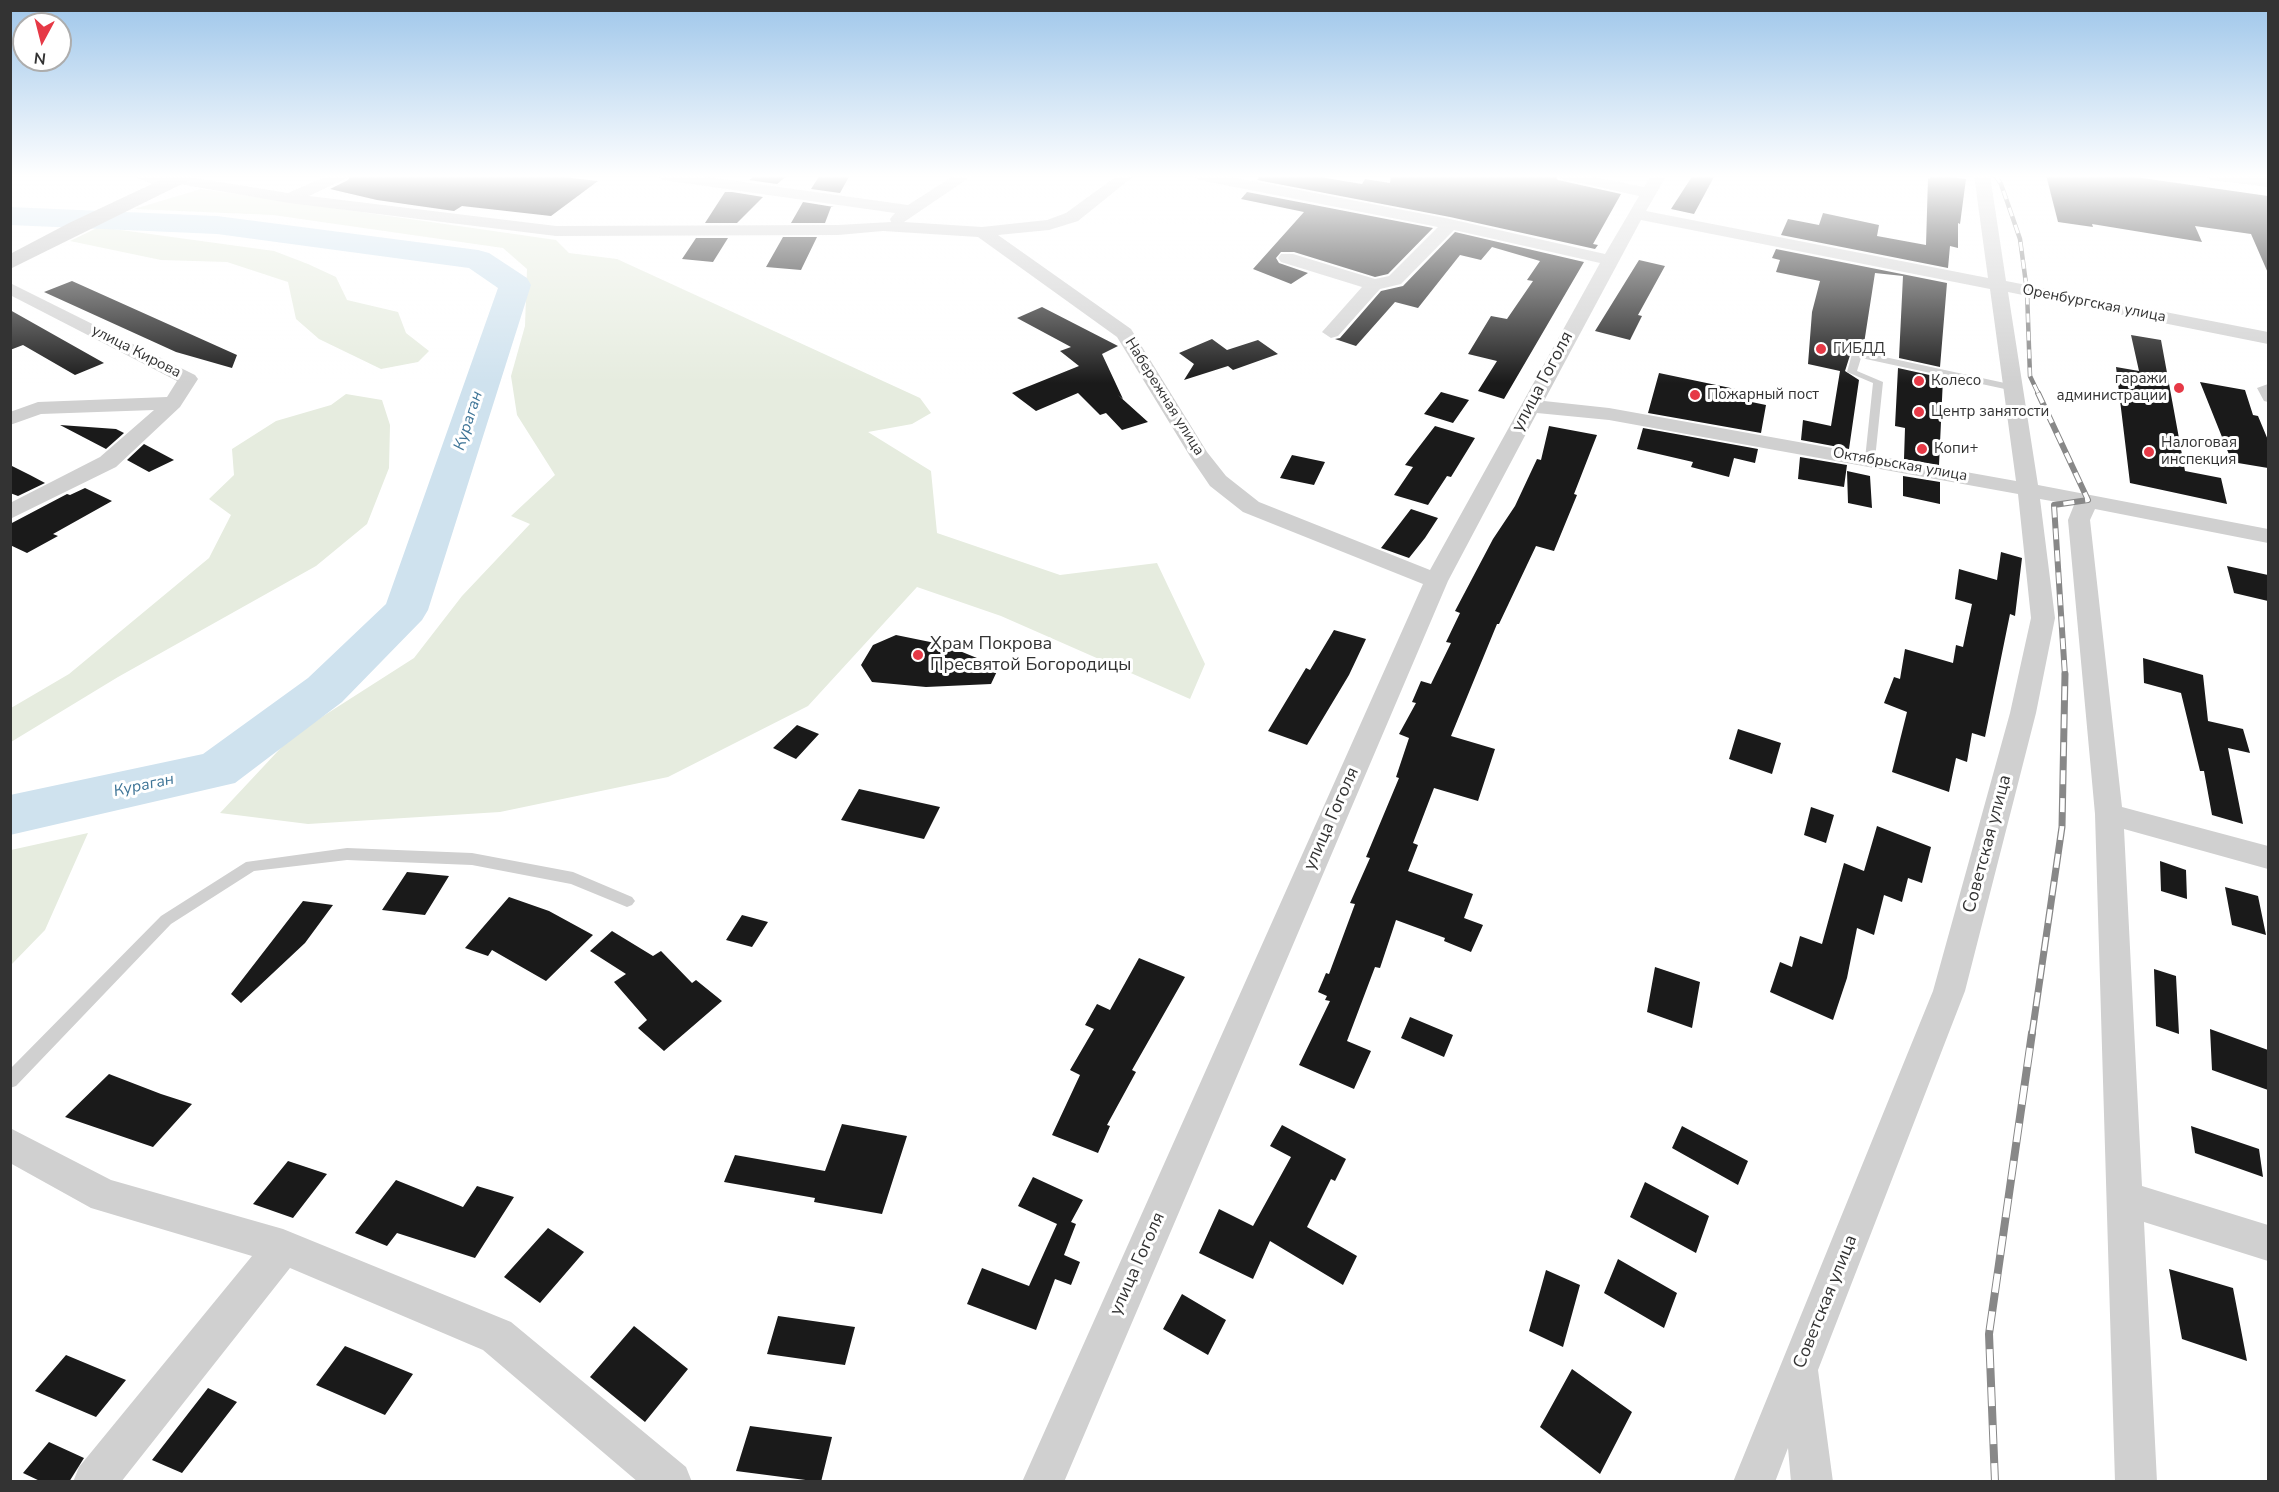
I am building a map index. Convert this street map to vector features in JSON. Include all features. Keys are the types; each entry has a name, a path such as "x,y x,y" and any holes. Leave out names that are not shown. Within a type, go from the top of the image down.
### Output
{"street":[{"path":"10,263 44,245"},
{"name":"Набережная улица","path":"1000,245 1124,333 1198,454 1218,481 1251,507 1436,581"},
{"path":"1287,258 1374,285 1395,280 1430,245"},
{"path":"1542,245 1610,260"},
{"name":"улица Гоголя","path":"1043,1482 1436,581 1619,245"},
{"name":"Оренбургская улица","path":"1842,245 2000,286 2268,338"},
{"name":"Советская улица","path":"1754,1482 1949,991 2023,713 2043,618 2028,489 1993,245"},
{"path":"1331,332 1374,285"},
{"name":"улица Кирова","path":"10,288 188,379 173,403 108,462 10,513"},
{"path":"10,419 38,408 173,403"},
{"name":"Октябрьская улица","path":"1530,406 1609,414 1870,459 2268,536"},
{"path":"2088,500 2079,520 2109,814 2136,1482"},
{"path":"2109,814 2268,857"},
{"path":"10,1144 104,1196 283,1246 497,1336 671,1482"},
{"path":"2125,1198 2268,1243"},
{"path":"94,1482 283,1246"},
{"path":"1800,1369 1812,1482"}],"lane":[{"path":"1870,459 1878,382 1852,372 1857,354 2014,388"},
{"path":"2268,387 2262,388 2268,399"},
{"path":"10,1082 166,920 251,866 347,854 472,859 573,878 627,901"}],"shaded area":[{"path":"87,245 228,245 274,251 336,277 347,300 398,312 406,333 429,351 418,362 381,369 319,339 296,319 288,282 227,262 161,260"},
{"path":"479,245 561,245 569,253 617,259 920,398 931,413 912,424 868,432 931,471 937,533 1060,575 1157,563 1205,664 1190,699 1001,616 917,587 808,706 668,777 500,812 308,824 220,813 292,736 414,658 462,596 530,524 511,516 555,475 517,415 511,376 525,326 527,269 503,248"},
{"path":"346,394 382,400 390,425 389,468 367,524 316,566 118,677 11,742 11,708 69,674 209,558 231,515 209,499 234,475 232,449 276,421 331,405"},
{"path":"88,833 45,930 11,965 11,850"}],"building":[{"path":"692,245 724,245 713,262 682,259"},
{"path":"779,245 813,245 801,270 766,267"},
{"path":"1275,245 1417,245 1388,274 1375,277 1294,252 1281,252 1276,258 1279,263 1308,273 1291,284 1253,269"},
{"path":"1443,245 1509,245 1584,262 1504,399 1478,391 1497,361 1468,354 1491,316 1507,319 1533,281 1527,280 1540,261 1492,247 1481,260 1460,255 1418,308 1395,302 1356,346 1335,339 1340,338 1381,291 1403,286"},
{"path":"1575,245 1598,245 1595,249"},
{"path":"1830,245 1924,245 1958,245 1958,248 1950,246 1948,268"},
{"path":"2256,245 2268,245 2268,273"},
{"path":"1776,249 1947,283 1940,367 1899,358 1903,276 1875,273 1863,350 1857,349 1851,352 1845,371 1859,380 1849,449 1801,440 1803,420 1831,426 1840,371 1808,364 1812,312 1820,281 1776,272 1780,260 1772,258"},
{"path":"1639,260 1665,266 1638,315 1642,316 1630,340 1595,331"},
{"path":"72,281 237,355 232,368 176,352 44,292"},
{"path":"1042,307 1118,346 1102,354 1123,399 1118,395 1148,422 1122,430 1106,413 1100,415 1078,393 1036,411 1012,393 1079,366 1060,351 1071,347 1017,318"},
{"path":"10,310 104,363 75,375 23,345 10,350"},
{"path":"2131,335 2161,340 2185,471 2221,478 2227,504 2130,483 2116,367 2139,371"},
{"path":"1212,339 1227,350 1258,340 1278,354 1233,370 1228,366 1184,380 1194,364 1179,353"},
{"path":"1898,368 1943,378 1939,465 1904,459 1905,428 1895,426"},
{"path":"1659,373 1740,390 1737,399 1766,405 1761,433 1648,413"},
{"path":"2200,382 2245,390 2253,415 2258,416 2268,440 2268,468 2232,462"},
{"path":"1441,392 1469,400 1453,423 1424,414"},
{"path":"60,425 116,429 124,433 106,449"},
{"path":"1435,426 1475,438 1451,477 1447,476 1428,505 1394,495 1413,467 1405,465"},
{"path":"1549,426 1597,435 1574,494 1577,495 1554,551 1536,546 1497,624 1451,736 1495,749 1478,801 1434,788 1413,843 1418,845 1408,871 1473,894 1464,918 1483,925 1471,952 1444,941 1445,938 1396,920 1380,968 1375,967 1347,1041 1371,1051 1354,1089 1299,1065 1330,1001 1325,1000 1327,996 1318,992 1326,973 1329,974 1355,904 1350,903 1370,858 1366,857 1399,778 1396,777 1409,738 1399,734 1416,703 1412,702 1421,681 1431,684 1451,643 1446,642 1460,613 1455,611 1493,539 1515,506 1537,459 1541,460"},
{"path":"1643,428 1758,449 1755,463 1734,458 1729,477 1691,467 1693,462 1637,449"},
{"path":"144,444 174,460 149,472 127,460"},
{"path":"1292,455 1325,462 1314,485 1280,478"},
{"path":"1800,457 1847,465 1844,487 1798,479"},
{"path":"10,465 45,483 18,496 10,493"},
{"path":"1847,471 1870,476 1872,508 1848,503"},
{"path":"1903,476 1940,482 1940,504 1903,496"},
{"path":"85,488 112,501 53,534 58,536 27,553 10,545 10,524 67,494 70,495"},
{"path":"1411,509 1438,518 1425,538 1409,558 1381,548"},
{"path":"2001,552 2022,558 2015,616 2010,614 1985,737 1972,733 1967,762 1956,758 1949,792 1892,772 1907,712 1884,703 1894,677 1900,679 1905,649 1953,663 1956,645 1963,647 1972,604 1955,599 1959,569 1997,580"},
{"path":"2227,566 2268,575 2268,601 2234,593"},
{"path":"1334,630 1366,639 1349,675 1307,745 1268,731 1306,668 1310,670"},
{"name":"Храм Покрова Пресвятой Богородицы","path":"896,635 945,645 999,667 991,684 926,687 872,682 861,665 873,645"},
{"path":"2143,658 2203,675 2208,721 2243,729 2250,753 2228,748 2243,824 2212,815 2204,771 2200,771 2181,693 2144,683"},
{"path":"797,725 819,734 796,759 773,748"},
{"path":"1738,729 1781,743 1772,774 1729,759"},
{"path":"859,789 940,807 924,839 841,820"},
{"path":"1811,807 1834,815 1826,843 1804,835"},
{"path":"1877,826 1931,847 1922,883 1908,878 1902,902 1884,895 1874,935 1857,928 1847,978 1833,1020 1770,992 1780,962 1792,967 1800,936 1822,944 1844,863 1864,871"},
{"path":"2160,861 2186,870 2187,899 2161,891"},
{"path":"407,872 449,876 425,915 382,910"},
{"path":"2225,887 2258,896 2266,935 2232,925"},
{"path":"509,897 549,911 593,935 546,981 492,950 488,956 465,948"},
{"path":"303,901 333,905 305,943 241,1003 231,994"},
{"path":"742,915 768,922 752,947 726,940"},
{"path":"612,931 653,956 661,951 692,983 696,980 722,1001 664,1051 638,1028 647,1020 614,982 626,974 590,951"},
{"path":"1139,958 1185,977 1132,1070 1136,1072 1107,1125 1110,1126 1098,1153 1052,1135 1080,1075 1070,1070 1094,1029 1085,1025 1097,1004 1110,1010"},
{"path":"1655,967 1700,982 1692,1028 1647,1012"},
{"path":"2154,969 2176,976 2179,1034 2156,1026"},
{"path":"1410,1017 1453,1035 1444,1057 1401,1038"},
{"path":"2210,1029 2268,1050 2268,1090 2212,1070"},
{"path":"109,1074 192,1104 153,1147 65,1117"},
{"path":"842,1124 907,1136 882,1214 814,1202 815,1198 724,1182 735,1155 825,1171"},
{"path":"1282,1125 1346,1159 1335,1181 1331,1179 1307,1227 1357,1256 1343,1285 1270,1241 1253,1279 1199,1253 1219,1209 1253,1226 1291,1157 1270,1146"},
{"path":"1682,1126 1748,1161 1738,1185 1672,1148"},
{"path":"2191,1126 2259,1149 2263,1177 2195,1153"},
{"path":"288,1161 327,1174 293,1218 253,1204"},
{"path":"1033,1177 1083,1200 1071,1222 1076,1224 1064,1255 1080,1262 1071,1285 1055,1279 1036,1330 967,1304 982,1268 1029,1286 1057,1224 1018,1206"},
{"path":"396,1180 463,1207 477,1186 514,1197 475,1258 397,1233 387,1246 355,1233"},
{"path":"1645,1182 1709,1216 1696,1253 1630,1217"},
{"path":"548,1228 584,1252 540,1303 504,1277"},
{"path":"1618,1259 1677,1293 1664,1328 1604,1293"},
{"path":"2169,1269 2233,1288 2247,1361 2182,1339"},
{"path":"1546,1270 1580,1285 1563,1347 1529,1331"},
{"path":"1182,1294 1226,1320 1208,1355 1163,1329"},
{"path":"778,1316 855,1327 845,1365 767,1354"},
{"path":"634,1326 688,1369 645,1422 590,1377"},
{"path":"345,1346 413,1374 385,1415 316,1385"},
{"path":"66,1355 126,1380 96,1417 35,1391"},
{"path":"1572,1369 1632,1412 1600,1474 1540,1427"},
{"path":"208,1388 237,1402 182,1473 152,1460"},
{"path":"750,1426 832,1437 821,1482 736,1471"},
{"path":"49,1442 84,1458 69,1482 42,1482 23,1473"}],"waterway":[{"name":"Кураган","path":"10,815 217,770 325,690 406,610 515,285 478,260 363,245"}],"railway":[{"path":"2021,245 2027,291 2030,376 2039,395"},
{"path":"2038,393 2088,500 2054,505 2065,676"},
{"path":"2032,1034 2062,827 2065,676"},
{"path":"1995,1482 1989,1334 2032,1033"}],"place":[{"name":"ГИБДД","path":"1821,349"},
{"name":"Колесо","path":"1919,381"},
{"name":"гаражи администрации","path":"2179,388"},
{"name":"Пожарный пост","path":"1695,395"},
{"name":"Центр занятости","path":"1919,412"},
{"name":"Копи+","path":"1922,449"},
{"name":"Налоговая инспекция","path":"2149,452"},
{"name":"Храм Покрова Пресвятой Богородицы","path":"918,655"}]}
